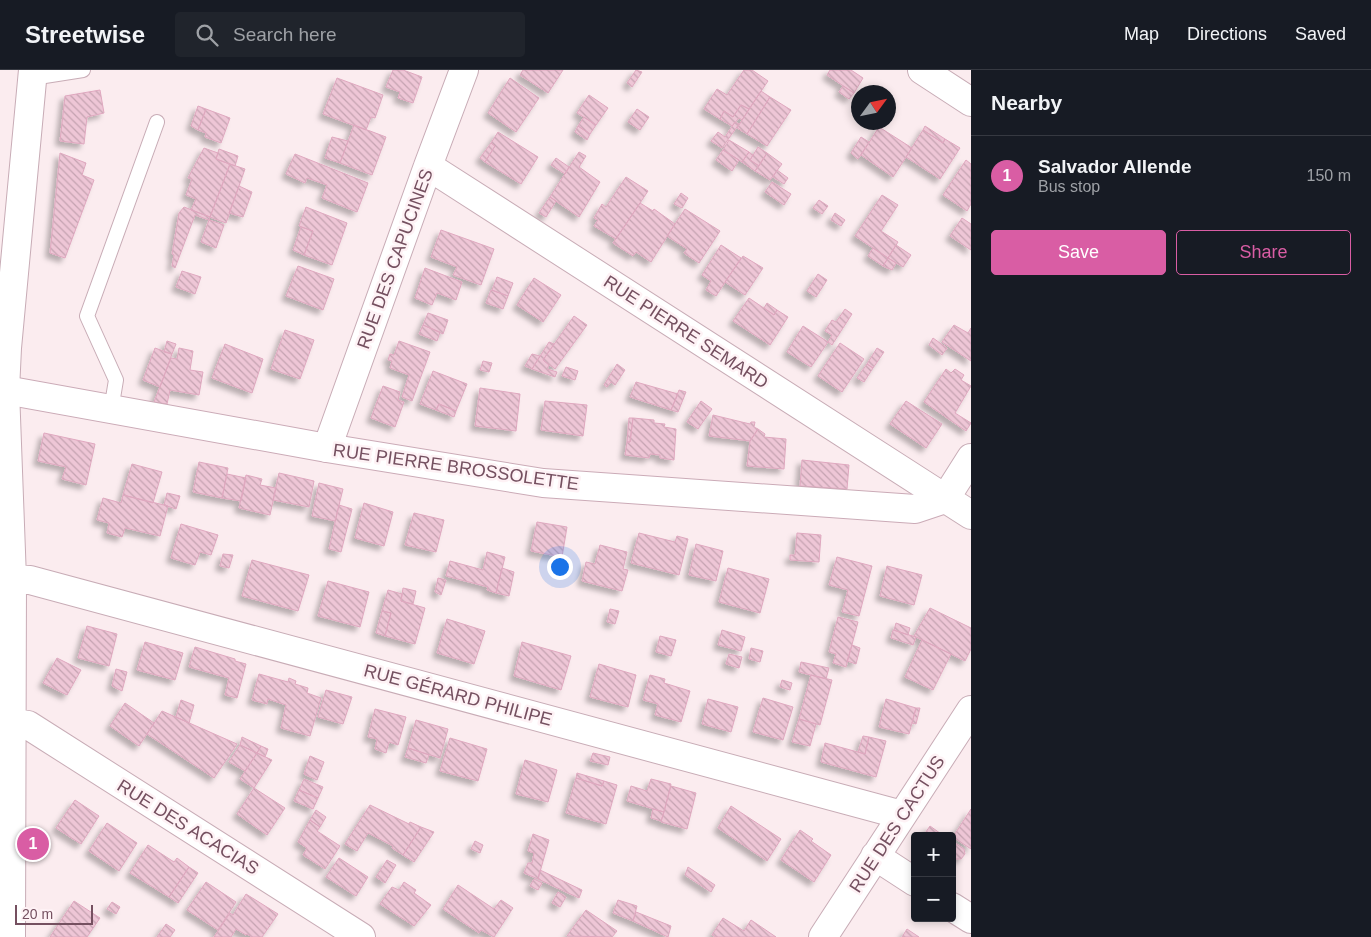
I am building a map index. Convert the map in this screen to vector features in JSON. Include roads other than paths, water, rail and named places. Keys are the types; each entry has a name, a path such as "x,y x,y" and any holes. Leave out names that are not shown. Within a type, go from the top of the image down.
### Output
{"street":[{"name":"RUE DES CAPUCINES","path":"327,448 464,70"},
{"path":"922,70 971,102"},
{"path":"11,937 12,579 3,390 32,74"},
{"name":"RUE PIERRE SEMARD","path":"428,166 945,499"},
{"name":"RUE PIERRE BROSSOLETTE","path":"3,390 327,448 543,483 914,509 945,499"},
{"path":"971,458 945,499 971,515"},
{"name":"RUE GÉRARD PHILIPE","path":"12,579 30,580 902,815"},
{"name":"RUE DES CACTUS","path":"823,937 971,710"},
{"name":"RUE DES ACACIAS","path":"13,723 28,725 361,937"},
{"path":"875,856 911,879"},
{"path":"956,910 971,919"}],"lane":[{"path":"32,74 83,70"},
{"path":"111,410 116,380 87,316 157,122"},
{"path":"0,935 6,937"}],"place":[{"name":"Salvador Allende","path":"33,844"}]}
